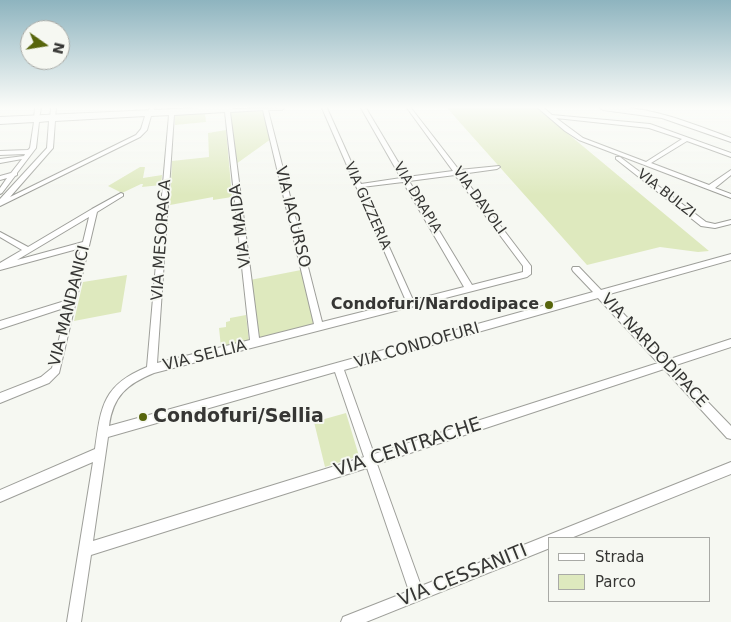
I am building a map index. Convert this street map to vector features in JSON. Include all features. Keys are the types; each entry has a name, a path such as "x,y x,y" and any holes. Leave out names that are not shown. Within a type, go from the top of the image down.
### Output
{"street":[{"path":"0,192 30,154 35,137"},
{"path":"0,203 51,147 52,137"},
{"path":"0,203 137,137"},
{"name":"VIA MESORACA","path":"152,369 170,137"},
{"name":"VIA MAIDA","path":"231,137 255,344"},
{"name":"VIA IACURSO","path":"272,137 319,327"},
{"name":"VIA GIZZERIA","path":"337,137 411,304"},
{"name":"VIA DRAPIA","path":"380,137 470,289"},
{"name":"VIA DAVOLI","path":"431,137 526,266 528,272"},
{"path":"579,137 731,196"},
{"path":"680,137 731,156"},
{"path":"646,164 686,139"},
{"name":"VIA BULZI","path":"606,149 704,224 715,226 731,222"},
{"path":"0,153 30,154"},
{"path":"0,161 30,154"},
{"path":"358,186 497,166"},
{"path":"0,178 29,170"},
{"path":"710,188 731,172"},
{"path":"0,267 121,195"},
{"name":"VIA MANDANICI","path":"0,398 42,381 54,372 58,366 94,210"},
{"path":"0,234 27,250"},
{"path":"0,267 85,244"},
{"name":"VIA CONDOFURI","path":"102,432 731,257"},
{"name":"VIA NARDODIPACE","path":"576,269 731,434"},
{"name":"VIA SELLIA","path":"74,622 102,432 108,405 115,392 130,379 152,369 523,276 528,272"},
{"path":"0,325 72,302"},
{"name":"VIA CENTRACHE","path":"85,550 731,343"},
{"path":"338,367 416,595"},
{"path":"0,496 99,453"},
{"path":"558,537 731,468"},
{"name":"VIA CESSANITI","path":"348,622 548,542"}],"green space":[{"path":"208,137 227,137 232,197 213,200 213,197 170,205 172,161 209,157"},
{"path":"232,137 270,137 271,139 236,164"},
{"path":"473,137 572,137 709,251 698,252 660,247 587,265"},
{"path":"140,167 145,167 143,178 162,175 161,185 142,187 143,184 141,184 122,193 108,186"},
{"path":"301,270 315,325 259,338 250,280"},
{"path":"127,275 121,312 74,321 83,282"},
{"path":"246,315 249,341 221,347 219,328 226,327 226,322 230,321 230,318"},
{"path":"346,413 359,456 325,467 314,422"}],"place":[{"name":"Condofuri/Nardodipace","path":"549,305"},
{"name":"Condofuri/Sellia","path":"143,417"}]}
